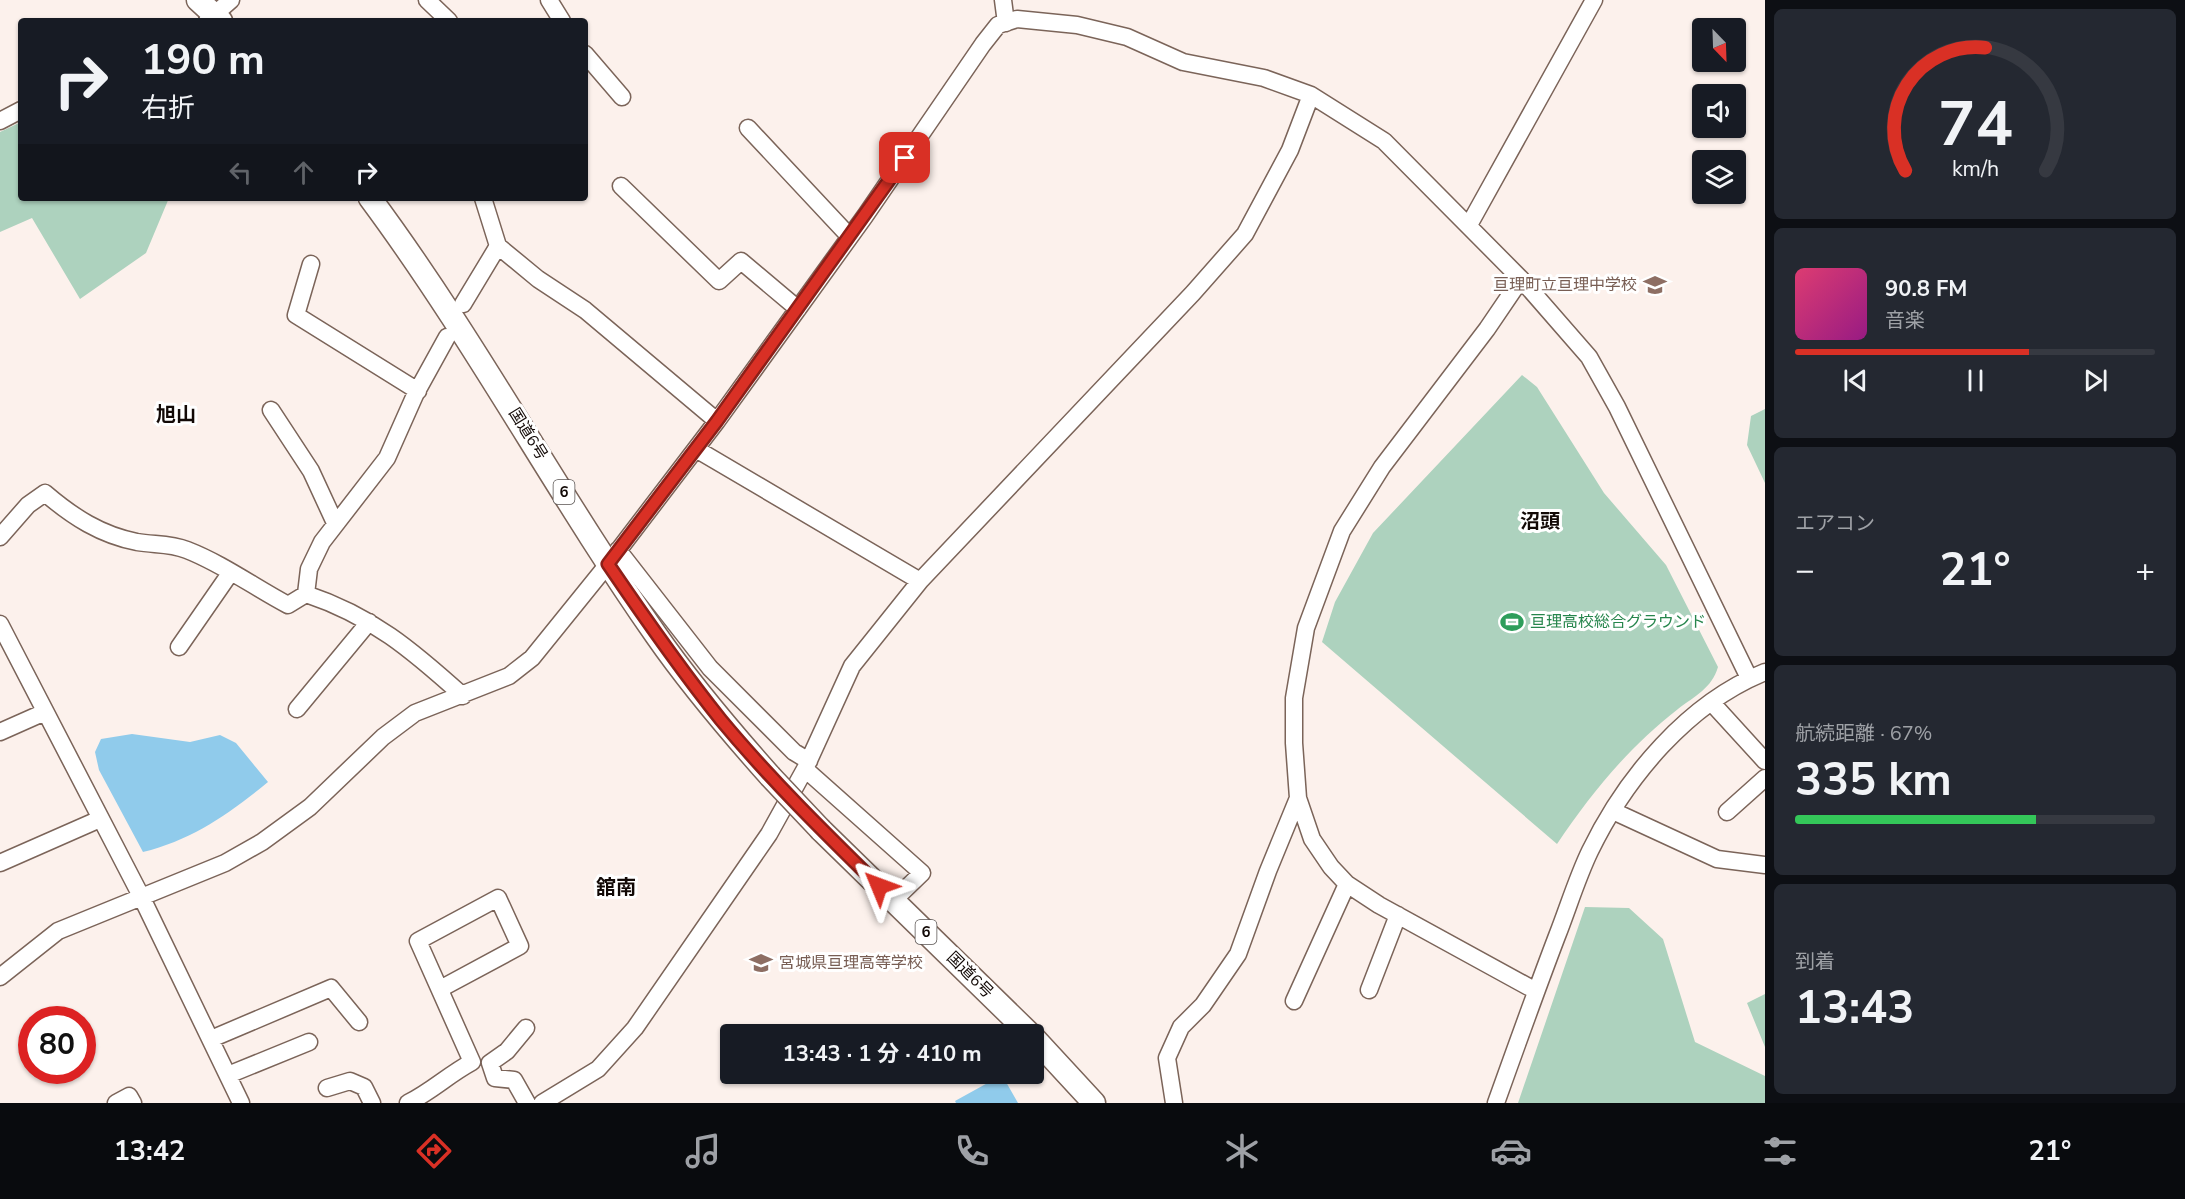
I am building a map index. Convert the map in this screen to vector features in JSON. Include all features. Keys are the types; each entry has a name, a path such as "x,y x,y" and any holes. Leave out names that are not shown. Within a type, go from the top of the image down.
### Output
{"highway":[{"name":"国道6号","path":"372,201 482,360 613,557 664,646 721,720 821,830 1020,1024"},
{"name":"国道6号","path":"1044,1049 1094,1103"}],"street":[{"path":"427,0 446,18"},
{"path":"549,0 560,18"},
{"path":"1003,0 1006,23"},
{"path":"1469,225 1594,0"},
{"path":"0,977 58,931 225,863 262,842 310,807 383,737 415,713 509,676 532,658 717,421 850,237 983,44 998,26 1017,19 1077,25 1127,37 1183,62 1264,78 1311,95 1384,141 1521,279 1589,357 1617,407 1749,678"},
{"path":"588,57 622,97"},
{"path":"542,1103 598,1069 635,1028 769,834 807,765 852,666 920,581 1193,293 1245,234 1290,150 1311,95"},
{"path":"0,121 18,112"},
{"path":"748,128 850,237"},
{"path":"621,186 719,281 741,261 798,309"},
{"path":"484,201 498,246 538,279 585,310 717,421"},
{"path":"463,304 498,246"},
{"path":"311,264 296,315 418,392"},
{"path":"1521,279 1487,329 1382,467 1342,531 1306,628 1294,698 1298,798 1312,839 1331,867 1347,884 1398,915 1536,991"},
{"path":"306,594 309,569 335,523 387,458 447,337"},
{"path":"271,410 311,471 335,523"},
{"path":"696,449 920,581"},
{"path":"0,537 28,505 45,493 69,513 92,527 116,537 140,542 165,543 185,549 288,605 306,594"},
{"path":"613,557 710,668 807,765 922,873 894,900"},
{"path":"179,647 231,572"},
{"path":"306,594 339,606 401,641 463,696"},
{"path":"297,710 369,622"},
{"path":"0,624 141,896 241,1103"},
{"path":"1496,1103 1590,851 1612,811 1652,756 1689,720 1749,678 1765,672"},
{"path":"1712,703 1765,761"},
{"path":"0,732 45,712"},
{"path":"1727,812 1765,778"},
{"path":"1174,1103 1167,1058 1181,1027 1203,1005 1238,954 1298,798"},
{"path":"1612,811 1717,859 1765,865"},
{"path":"0,862 100,819"},
{"path":"1294,1001 1347,884"},
{"path":"408,1103 429,1093 444,1078 472,1062 418,941 498,898 520,946 440,989"},
{"path":"1369,990 1398,915"},
{"path":"211,1039 331,988 359,1023"},
{"path":"526,1028 507,1051 490,1063 495,1078 514,1080 527,1103"},
{"path":"228,1075 309,1042"},
{"path":"327,1088 350,1081 364,1087 372,1103"},
{"path":"116,1103 129,1096 133,1103"}],"green space":[{"path":"18,123 18,201 168,201 146,253 80,299 32,218 0,232 0,132"},
{"name":"亘理高校総合グラウンド","path":"1522,375 1537,387 1604,493 1666,565 1718,667 1712,681 1697,696 1643,739 1612,771 1557,844 1322,642 1335,602 1373,533"},
{"path":"1765,409 1765,483 1747,445 1751,416"},
{"path":"1585,907 1629,908 1663,939 1695,1042 1765,1076 1765,1103 1518,1103"},
{"path":"1765,994 1765,1047 1747,1003"}],"water":[{"path":"132,734 190,742 220,735 236,743 268,782 209,825 161,847 143,852 99,770 95,752 101,739"},
{"path":"986,1084 1007,1084 1018,1103 956,1103 955,1101"}],"place":[{"name":"亘理町立亘理中学校","path":"1655,285"},
{"name":"亘理高校総合グラウンド","path":"1512,622"},
{"name":"宮城県亘理高等学校","path":"761,963"}],"district":[{"name":"旭山","path":"176,414"},
{"name":"沼頭","path":"1540,521"},
{"name":"舘南","path":"616,887"}],"route":[{"path":"879,886 821,830 721,720 657,636 608,564 717,421 905,158"}]}
